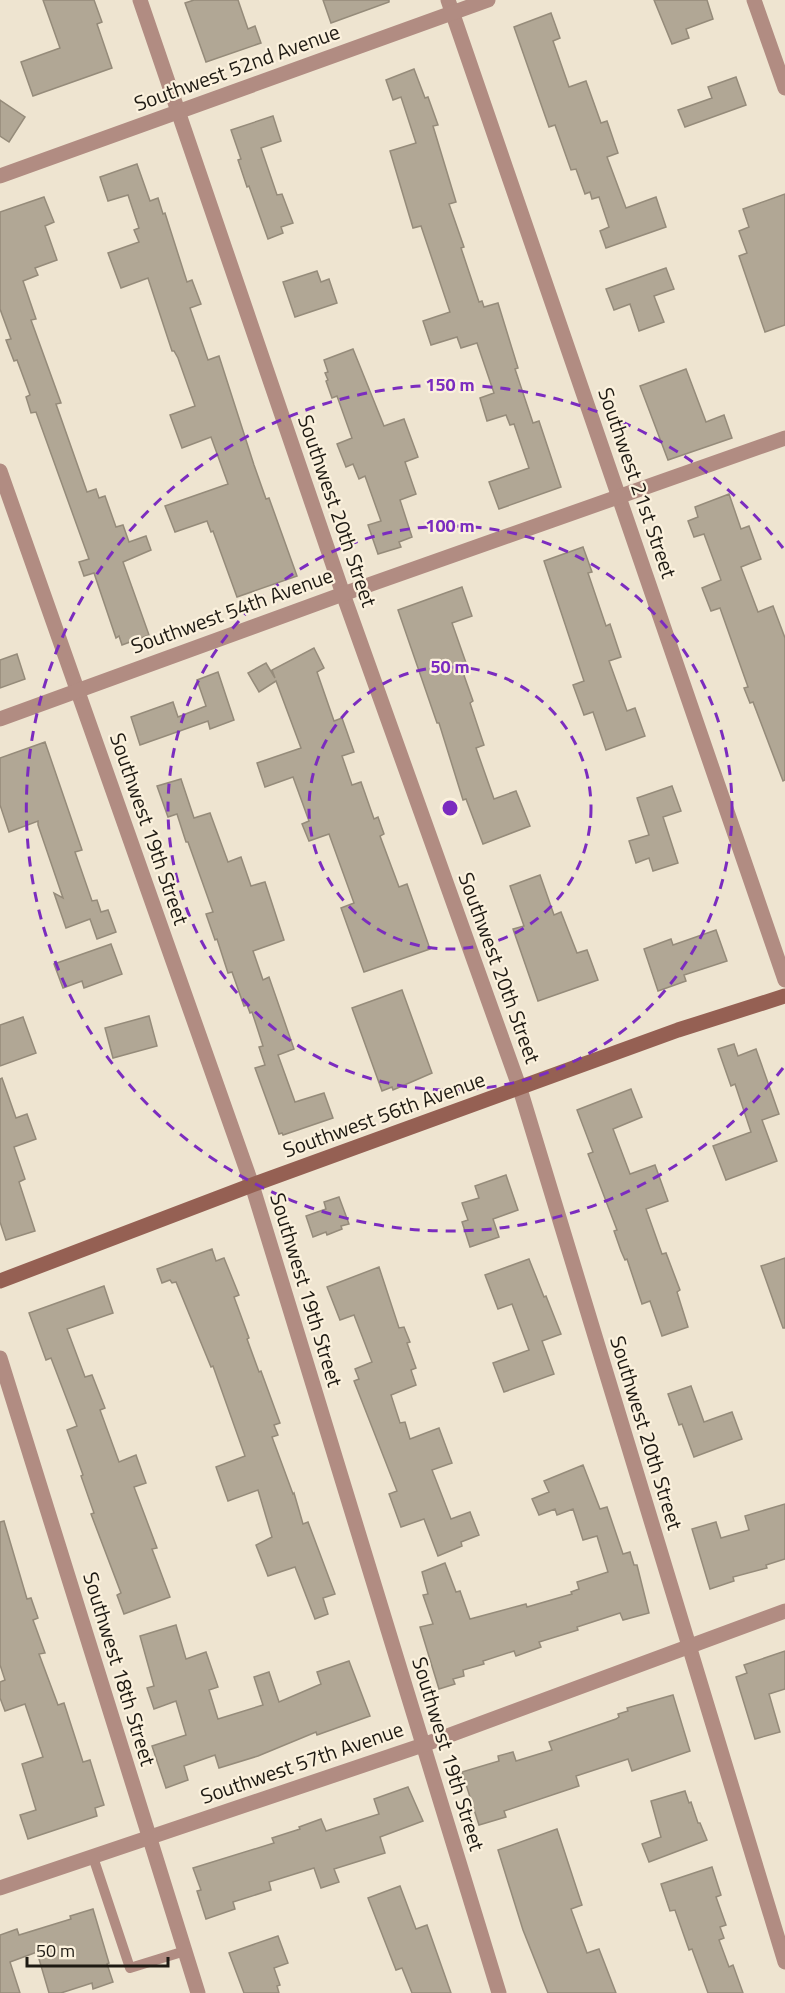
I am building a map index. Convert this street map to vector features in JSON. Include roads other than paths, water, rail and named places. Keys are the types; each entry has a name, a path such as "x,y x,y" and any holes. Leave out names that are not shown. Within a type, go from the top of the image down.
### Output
{"street":[{"name":"Southwest 20th Street","path":"140,0 342,594 520,1089 785,1962"},
{"name":"Southwest 52nd Avenue","path":"0,176 179,111 451,6 488,0"},
{"path":"754,0 785,88"},
{"name":"Southwest 21st Street","path":"451,6 785,980"},
{"name":"Southwest 54th Avenue","path":"0,719 342,594 785,438"},
{"name":"Southwest 19th Street","path":"0,471 252,1185 499,1993"},
{"name":"Southwest 56th Avenue","path":"0,1281 252,1185 678,1030 785,996"},
{"name":"Southwest 18th Street","path":"0,1358 198,1993"},
{"name":"Southwest 57th Avenue","path":"0,1888 423,1745 785,1611"}],"lane":[{"path":"93,1857 130,1968 185,1951"}]}
